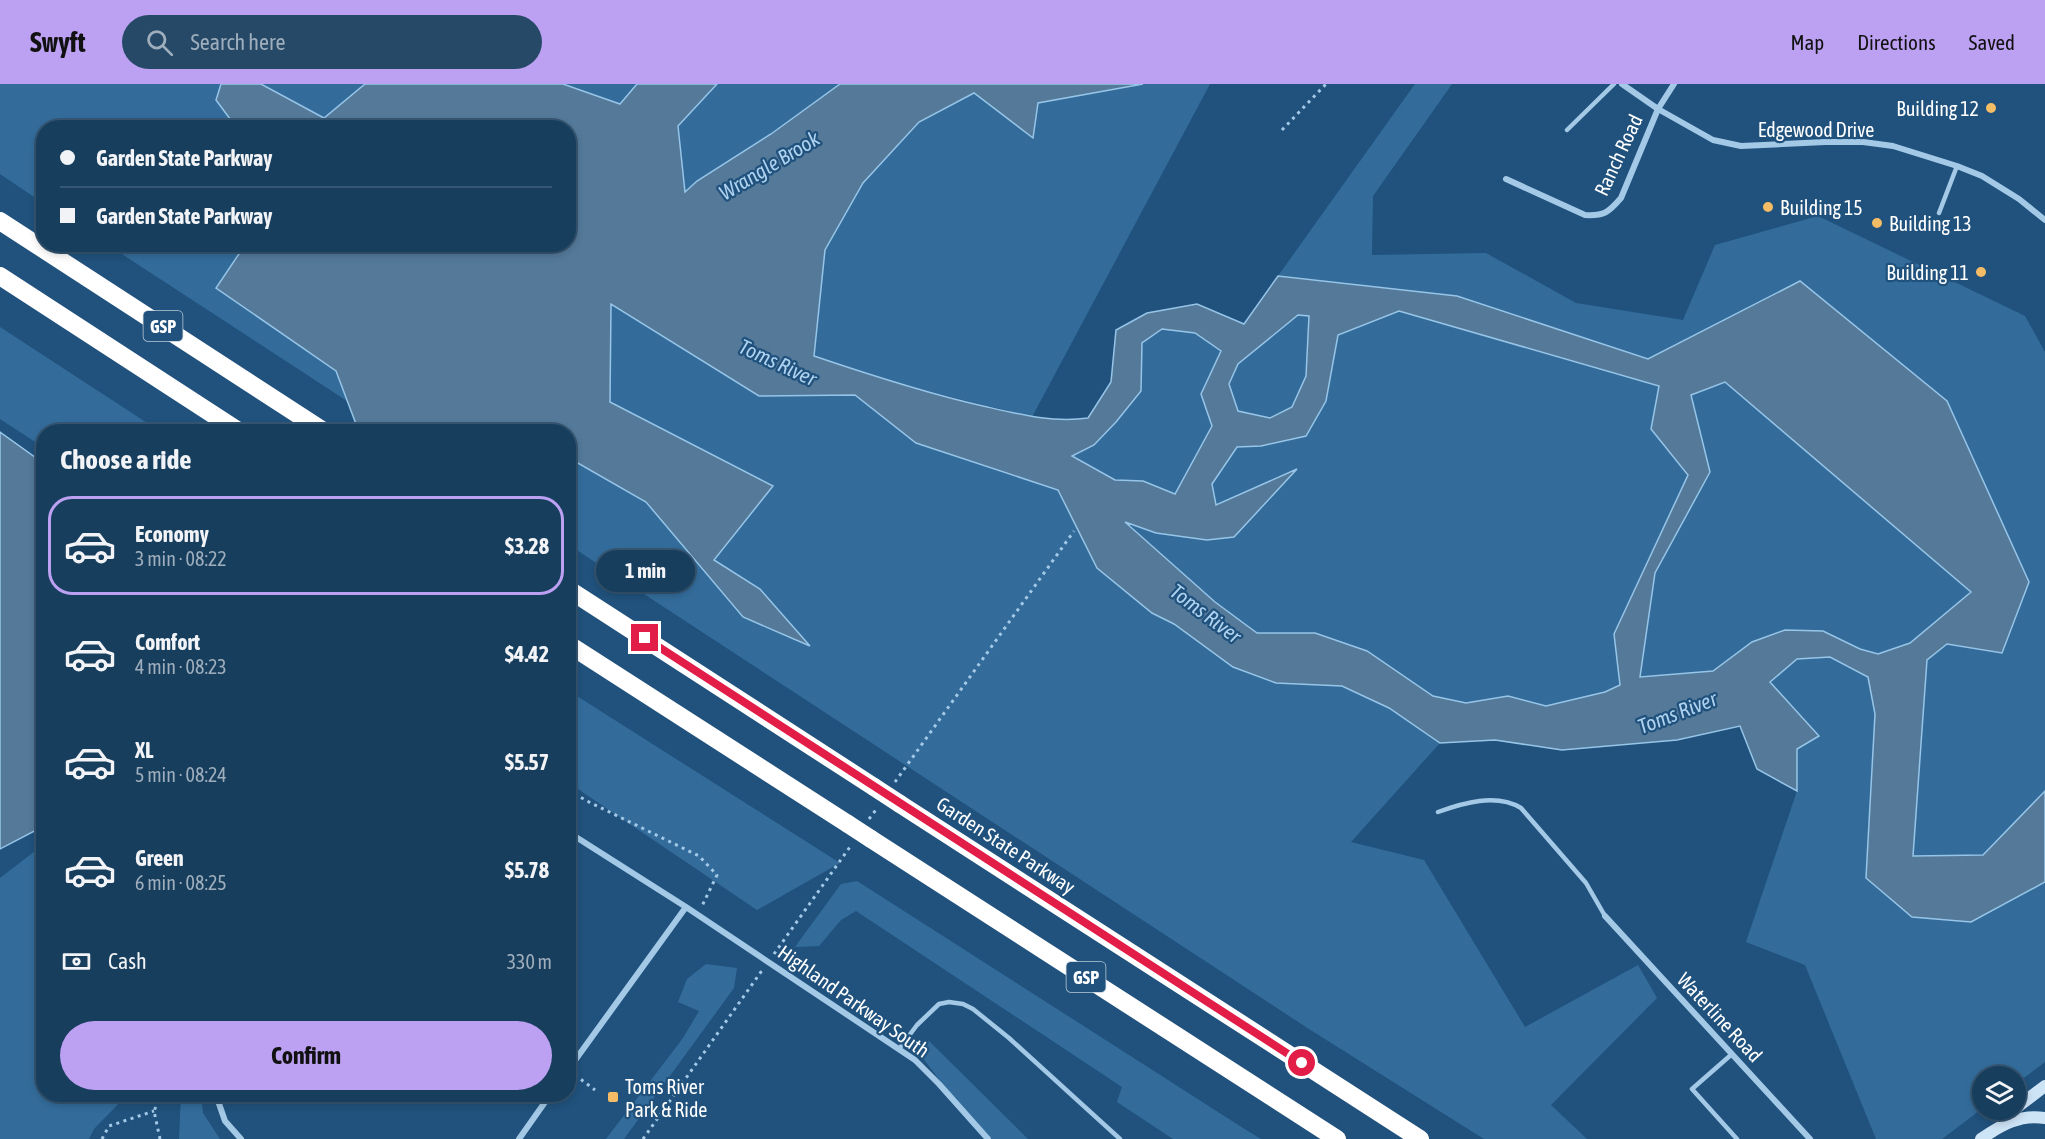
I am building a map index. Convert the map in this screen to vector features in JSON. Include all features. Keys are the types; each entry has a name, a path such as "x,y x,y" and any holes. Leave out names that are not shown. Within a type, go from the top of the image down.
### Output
{"highway":[{"name":"GSP","path":"0,221 36,244"},
{"name":"GSP","path":"48,252 313,424"},
{"name":"GSP","path":"0,276 228,424"},
{"name":"Garden State Parkway","path":"576,594 1420,1139"},
{"name":"GSP","path":"576,649 1337,1139"},
{"path":"1300,1116 1318,1139"}],"main road":[{"path":"2026,1101 2045,1086"},
{"path":"1980,1139 2012,1121 2030,1117 2045,1118"},
{"path":"1980,1139 2002,1120"}],"street":[{"name":"Edgewood Drive","path":"1622,84 1658,109 1713,140 1741,146 1826,142 1863,142 1893,146 1982,176 2019,199 2045,220"},
{"path":"1658,109 1674,84"},
{"name":"Ranch Road","path":"1506,179 1585,215 1599,216 1611,210 1621,198 1658,109"},
{"name":"Highland Parkway South","path":"576,837 686,907 915,1060 988,1139"},
{"path":"576,1059 686,907"},
{"name":"Waterline Road","path":"1605,916 1810,1139"},
{"path":"218,1102 225,1121 241,1139"},
{"path":"519,1139 545,1102"}],"lane":[{"path":"1567,130 1614,84"},
{"path":"1939,213 1957,166"},
{"path":"1438,812 1464,803 1492,801 1513,803 1521,808 1586,883 1605,916"},
{"path":"899,1049 925,1017 939,1004 949,1002 963,1004 973,1009 1047,1072 1120,1139"},
{"path":"1732,1054 1692,1089 1737,1139"}],"path":[{"path":"1282,130 1326,84"},
{"path":"576,795 699,856 717,874 697,915"},
{"path":"576,1076 595,1090"},
{"path":"158,1102 154,1111 160,1139"},
{"path":"102,1139 109,1126 154,1111"}],"shaded area":[{"path":"0,84 221,84 216,100 231,120 36,120 36,198 0,174"},
{"path":"261,84 365,84 324,118"},
{"path":"563,84 637,84 620,104"},
{"path":"717,84 840,84 771,134 697,181 685,192 678,126"},
{"path":"1143,84 1210,84 1032,417 899,384 814,356 825,250 863,183 919,121 974,93 1033,138 1037,103"},
{"path":"1415,84 1452,84 1373,196 1372,255 1486,253 1576,303 1683,320 1715,245 1818,216 2025,316 2045,352 2045,791 1983,855 1913,856 1927,660 1947,644 2002,653 2029,582 1800,282 1648,359 1457,296 1278,276"},
{"path":"119,252 240,252 216,288 336,371 347,401"},
{"path":"611,304 759,396 855,395 916,443 1058,490 1097,568 1152,613 1174,624 1233,667 1276,683 1342,686 1389,708 1440,743 1351,842 1424,860 1525,1027 1638,965 1657,998 1551,1105 1587,1139 1484,1139 1309,1029 576,550 576,463 646,502 743,617 809,645 760,589 714,560 772,486 610,402"},
{"path":"1399,311 1659,386 1651,429 1688,475 1614,634 1621,685 1605,692 1546,706 1508,696 1466,703 1433,696 1366,651 1315,633 1257,633 1215,602 1124,520 1156,533 1295,470 1216,505 1212,484 1237,447 1261,446 1326,401 1338,334"},
{"path":"1298,315 1309,316 1306,377 1292,407 1270,418 1238,411 1229,384 1238,364"},
{"path":"0,327 149,424 36,424 36,442 0,419"},
{"path":"1162,329 1195,333 1222,351 1201,394 1212,426 1176,494 1143,481 1115,480 1072,456 1094,445 1141,391 1142,343"},
{"path":"1725,382 1971,592 1910,643 1878,654 1860,649 1823,631 1752,642 1713,671 1640,677 1655,573 1710,472 1690,395"},
{"path":"1830,657 1868,677 1875,714 1866,878 1971,922 2045,882 2045,1062 2026,1076 2026,1066 1972,1066 1972,1116 1942,1139 1876,1139 1805,965 1746,942 1797,791 1797,749 1770,682 1796,659"},
{"path":"576,695 840,863 757,910 576,788"},
{"path":"36,850 36,1102 120,1102 94,1129 89,1139 0,1139 0,878"},
{"path":"857,881 1261,1139 1173,1139 1117,1102 1122,1087 856,911 841,920 819,946 795,947 841,884"},
{"path":"706,964 737,968 734,988 624,1139 606,1139 683,1038 699,1011 678,1002 687,979"},
{"path":"929,1041 1028,1139 992,1139 954,1099 919,1053"},
{"path":"181,1102 202,1102 203,1113 220,1139 179,1139"}],"water":[{"path":"221,84 261,84 324,118 365,84 563,84 620,104 637,84 717,84 678,126 685,192 697,181 771,134 840,84 1143,84 1038,103 1033,138 974,93 919,122 863,183 825,250 814,356 940,395 1048,419 1088,418 1111,382 1116,330 1147,313 1197,304 1244,324 1278,276 1457,296 1648,359 1800,281 1947,401 2029,582 2002,653 1947,644 1927,660 1913,856 1983,855 2045,791 2045,882 1971,922 1912,917 1866,878 1875,714 1868,677 1830,657 1797,659 1770,682 1819,736 1797,749 1797,791 1757,769 1740,726 1677,740 1562,750 1495,740 1440,743 1389,708 1342,686 1276,683 1233,667 1174,624 1152,613 1097,568 1058,490 916,443 855,395 759,396 611,304 610,402 773,486 714,560 760,589 810,646 743,617 646,502 576,462 576,424 356,424 336,371 216,288 240,252 576,252 576,120 231,120 216,100","holes":["1399,311 1659,386 1651,429 1688,475 1614,634 1620,685 1605,692 1546,706 1508,696 1466,703 1433,696 1367,651 1315,633 1257,633 1215,602 1125,522 1156,533 1207,540 1234,537 1297,469 1216,505 1212,484 1237,447 1261,446 1306,436 1326,401 1338,335","1298,315 1309,316 1306,376 1292,407 1270,418 1238,411 1229,384 1238,364","1162,329 1195,333 1221,351 1201,394 1212,426 1175,494 1143,481 1115,480 1072,456 1094,445 1141,391 1142,343","1725,382 1971,592 1910,643 1878,654 1860,649 1823,631 1785,630 1752,642 1713,671 1640,677 1655,573 1710,472 1691,395"]},
{"path":"0,432 36,458 36,830 0,849"}],"place":[{"name":"Building 12","path":"1991,108"},
{"name":"Building 15","path":"1768,207"},
{"name":"Building 13","path":"1877,223"},
{"name":"Building 11","path":"1981,272"},
{"name":"Toms River Park & Ride","path":"613,1097"}],"route":[{"path":"645,638 1302,1063"}],"water label":[{"name":"Wrangle Brook","path":"769,165"},
{"name":"Toms River","path":"778,362"},
{"name":"Toms River","path":"1206,613"},
{"name":"Toms River","path":"1677,712"}]}
